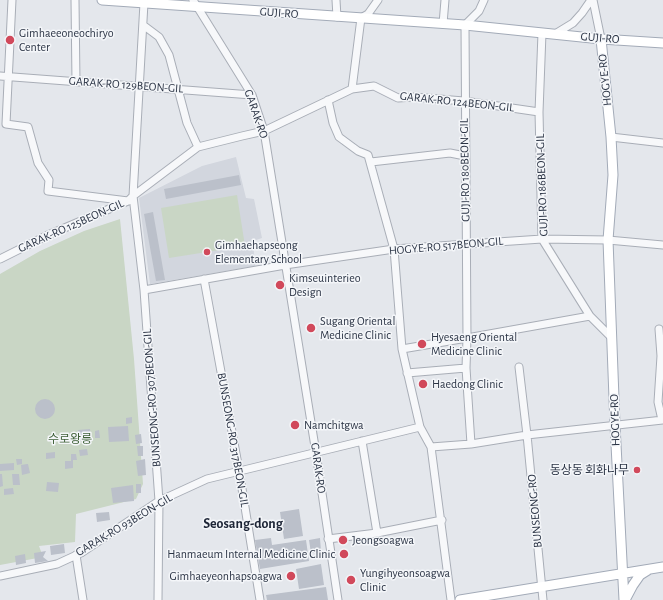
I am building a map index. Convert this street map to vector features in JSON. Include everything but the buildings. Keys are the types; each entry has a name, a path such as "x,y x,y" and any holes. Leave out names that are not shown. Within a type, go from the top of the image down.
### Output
{"main road":[{"name":"GUJI-RO","path":"102,0 195,4 337,17 465,25 601,39 663,43"},
{"name":"HOGYE-RO","path":"601,39 611,137 613,175 608,240 615,425 624,600"},
{"path":"460,600 663,567"},
{"path":"624,600 640,575 648,570"}],"street":[{"path":"12,0 8,76 3,123 28,127 38,163 49,180 48,191 131,199"},
{"path":"75,0 76,82"},
{"path":"336,0 337,17"},
{"path":"352,89 361,18 368,14 378,0"},
{"path":"443,24 445,0"},
{"path":"465,25 480,10 484,0"},
{"path":"554,34 573,23 592,0"},
{"name":"HOGYE-RO","path":"592,0 601,39"},
{"name":"BUNSEONG-RO 307BEON-GIL","path":"144,3 131,199 144,290 159,501 158,600"},
{"name":"GARAK-RO","path":"195,4 252,95 264,131 338,600"},
{"path":"143,25 159,37 169,55 187,123 198,148"},
{"name":"GUJI-RO 180BEON-GIL","path":"465,25 464,101 467,338 466,368 471,444"},
{"name":"GUJI-RO 186BEON-GIL","path":"542,33 539,112 542,239 590,316 612,338"},
{"name":"GARAK-RO 129BEON-GIL","path":"0,76 252,95"},
{"name":"GARAK-RO 124BEON-GIL","path":"264,131 352,89 374,86 398,98 414,97 464,101 539,112"},
{"path":"328,100 339,137 358,151 368,155 394,249 402,348 420,427 432,447 451,600"},
{"name":"GARAK-RO 125BEON-GIL","path":"0,259 48,235 131,199 198,148 264,131"},
{"path":"611,137 663,143"},
{"path":"371,162 450,153 465,156"},
{"name":"HOGYE-RO 517BEON-GIL","path":"285,265 394,249 466,243 542,239 608,240"},
{"path":"608,240 663,245"},
{"path":"144,290 285,265"},
{"name":"BUNSEONG-RO 317BEON-GIL","path":"204,279 239,470 260,600"},
{"path":"402,348 590,316"},
{"path":"432,447 471,444 528,435 663,420 658,402 661,356 659,329"},
{"name":"BUNSEONG-RO","path":"519,367 528,435 543,600"},
{"path":"407,373 466,368"},
{"name":"GARAK-RO 93BEON-GIL","path":"0,576 57,564 81,553 159,501 207,479 420,427"},
{"path":"362,441 377,533"},
{"path":"328,539 377,533 442,520"},
{"path":"76,555 83,600"}],"shaded area":[{"name":"Gimhaehapseong Elementary School","path":"236,157 246,198 254,199 262,238 253,241 255,266 150,284 139,198 202,166"}],"green space":[{"path":"237,195 245,246 169,258 161,208"},
{"name":"수로왕릉","path":"120,219 134,359 143,484 136,499 76,514 75,542 39,546 43,557 0,565 0,274 40,251 84,231"}],"place":[{"name":"Gimhaeeoneochiryo Center","path":"10,40"},
{"name":"Gimhaehapseong Elementary School","path":"207,252"},
{"name":"Kimseuinterieo Design","path":"280,285"},
{"name":"Sugang Oriental Medicine Clinic","path":"311,328"},
{"name":"Hyesaeng Oriental Medicine Clinic","path":"422,344"},
{"name":"Haedong Clinic","path":"423,384"},
{"name":"Namchitgwa","path":"295,425"},
{"name":"동상동 회화나무","path":"637,470"},
{"name":"Jeongsoagwa","path":"343,540"},
{"name":"Hanmaeum Internal Medicine Clinic","path":"344,554"},
{"name":"Gimhaeyeonhapsoagwa","path":"291,576"},
{"name":"Yungihyeonsoagwa Clinic","path":"351,580"}],"district":[{"name":"Seosang-dong","path":"243,524"}]}
